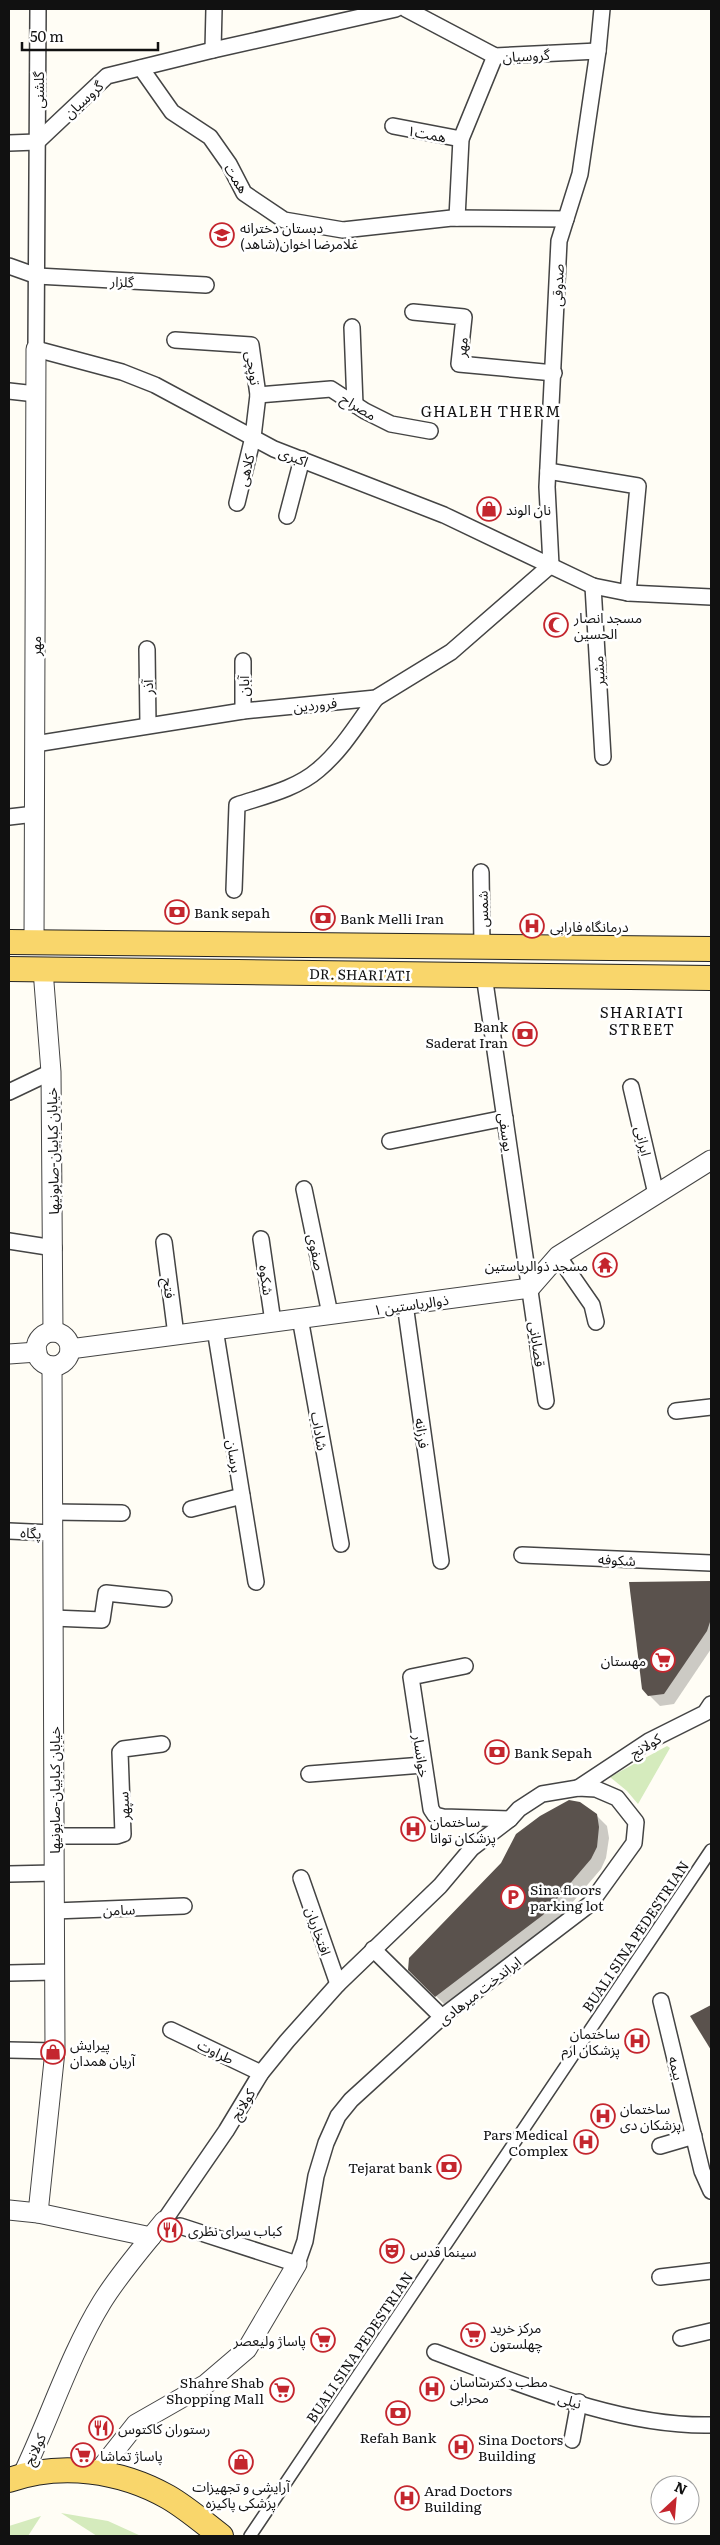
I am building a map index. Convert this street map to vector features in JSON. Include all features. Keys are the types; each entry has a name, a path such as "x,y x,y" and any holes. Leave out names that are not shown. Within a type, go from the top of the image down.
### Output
{"main road":[{"name":"DR. SHARI'ATI","path":"9,942 711,949"},
{"name":"DR. SHARI'ATI","path":"9,970 711,978"},
{"path":"15,2478 60,2470 98,2472 135,2481 169,2498 220,2536"}],"street":[{"name":"گلشنی","path":"37,142 38,9"},
{"path":"213,50 214,9"},
{"name":"گروسیان","path":"37,142 107,76 396,9"},
{"name":"گروسیان","path":"406,9 495,56 598,51"},
{"name":"صدوقی","path":"552,565 548,471 559,241 580,174 598,51 602,9"},
{"path":"457,218 461,139 495,56"},
{"name":"همت","path":"141,68 172,112 210,137 229,164 244,193 284,220 343,230 457,218 566,219"},
{"name":"همت۱","path":"393,126 461,139"},
{"path":"9,143 37,142 36,349"},
{"name":"گلزار","path":"9,266 37,276 206,285"},
{"name":"مهر","path":"413,312 464,317 459,364 554,373"},
{"path":"352,327 356,406"},
{"name":"توپچی","path":"175,340 252,345 258,395 253,437"},
{"name":"مهر","path":"34,942 36,349"},
{"name":"اکبری","path":"36,349 139,378 253,437 302,459 444,514 593,586 628,593 711,597"},
{"name":"مصراح","path":"258,395 331,389 356,406 391,424 430,431"},
{"path":"9,391 36,394"},
{"name":"کلاهی","path":"237,504 253,437"},
{"path":"287,516 302,459"},
{"path":"548,471 638,486 628,593"},
{"name":"فروردین","path":"35,744 243,711 376,698 451,652 552,565"},
{"name":"مشیر","path":"593,586 603,757"},
{"name":"آذر","path":"147,649 148,725"},
{"name":"آبان","path":"243,711 244,661"},
{"path":"234,890 237,805 283,790 317,771 343,745 376,698"},
{"path":"9,817 35,814"},
{"name":"شمس","path":"481,872 482,947"},
{"name":"خیابان کبابیان-صابونیها","path":"43,970 50,1072 54,1248 53,1332"},
{"name":"یوسفی","path":"484,975 530,1288"},
{"path":"9,1092 50,1072"},
{"name":"ایرانی","path":"631,1087 656,1194"},
{"path":"390,1141 505,1118"},
{"path":"530,1288 558,1256 711,1160"},
{"name":"صفوی","path":"304,1189 330,1314"},
{"name":"شکوه","path":"261,1239 273,1322"},
{"path":"9,1241 54,1248"},
{"name":"فتح","path":"164,1242 176,1335"},
{"path":"558,1256 592,1305 596,1322"},
{"name":"ذوالریاستین ۱","path":"70,1349 530,1288"},
{"name":"قصابانی","path":"530,1288 546,1401"},
{"name":"فرزانه","path":"405,1304 440,1561"},
{"name":"شاداب","path":"300,1318 341,1544"},
{"name":"برسان","path":"215,1329 256,1582"},
{"path":"53,1332 61,1334 67,1339 70,1349 66,1360 52,1366 42,1362 37,1352 42,1336 53,1332"},
{"path":"9,1354 37,1352"},
{"name":"خیابان کبابیان-صابونیها","path":"38,2213 55,2051 52,1366"},
{"path":"676,1411 711,1407"},
{"path":"191,1509 242,1496"},
{"path":"53,1512 122,1513"},
{"name":"پگاه","path":"9,1531 53,1533"},
{"name":"شکوفه","path":"522,1555 711,1563"},
{"path":"53,1618 102,1620 106,1593 164,1599"},
{"name":"خوانسار","path":"465,1666 411,1677 431,1809 435,1815 442,1817 510,1819"},
{"name":"کولانج","path":"578,1788 650,1741 708,1709"},
{"name":"سپهر","path":"55,1836 117,1836 123,1834 120,1752 123,1749 162,1744"},
{"path":"309,1774 423,1765"},
{"name":"ایراندخت میرهادی","path":"297,2264 305,2241 316,2176 326,2143 338,2116 358,2094 442,2017 590,1904 634,1843 636,1822 617,1798 596,1789 578,1788 542,1794"},
{"name":"کولانج","path":"15,2478 101,2304 125,2268 151,2237 172,2223 261,2073 338,1984 410,1916 472,1848 510,1819 519,1809 542,1794"},
{"name":"BUALI SINA PEDESTRIAN","path":"250,2536 711,1850"},
{"path":"9,1874 54,1873"},
{"name":"افتخاریان","path":"301,1878 338,1984"},
{"name":"سامن","path":"54,1911 184,1906"},
{"path":"373,1949 442,2017"},
{"path":"9,1973 54,1972"},
{"name":"بیمه","path":"661,2001 702,2170 711,2191"},
{"name":"طراوت","path":"171,2030 261,2073"},
{"path":"9,2050 55,2051"},
{"path":"660,2146 694,2136"},
{"path":"9,2210 38,2213 151,2237"},
{"path":"98,2472 136,2424 206,2384 247,2348 297,2264 172,2223"},
{"path":"660,2277 711,2271"},
{"path":"681,2338 711,2331"},
{"name":"نیلی","path":"435,2352 542,2392 579,2402 641,2418 711,2425"},
{"path":"572,2440 579,2402"}],"green space":[{"path":"667,1746 670,1748 638,1804 627,1791 610,1777"},
{"path":"61,2513 108,2521 141,2536 97,2536"},
{"path":"41,2516 28,2536 9,2536 9,2526"}],"building":[{"name":"مهستان","path":"711,1581 711,1619 707,1631 664,1694 648,1696 642,1689 629,1582"},
{"name":"Sina floors parking lot","path":"569,1800 580,1802 597,1814 599,1827 597,1847 591,1859 543,1915 435,1997 408,1970 409,1958 501,1863 516,1834 540,1816"},
{"path":"711,2005 711,2050 690,2016"}],"place":[{"name":"دبستان دخترانه غلامرضا اخوان(شاهد)","path":"222,235"},
{"name":"نان الوند","path":"489,509"},
{"name":"مسجد انصار الحسین","path":"556,625"},
{"name":"Bank sepah","path":"177,912"},
{"name":"Bank Melli Iran","path":"323,918"},
{"name":"درمانگاه فارابی","path":"532,926"},
{"name":"Bank Saderat Iran","path":"525,1034"},
{"name":"مسجد ذوالریاستین","path":"605,1265"},
{"name":"مهستان","path":"663,1660"},
{"name":"Bank Sepah","path":"497,1752"},
{"name":"ساختمان پزشکان توانا","path":"413,1829"},
{"name":"Sina floors parking lot","path":"513,1897"},
{"name":"ساختمان پزشکان ارم","path":"637,2041"},
{"name":"پیرایش آریان همدان","path":"53,2052"},
{"name":"ساختمان پزشکان دی","path":"603,2116"},
{"name":"Pars Medical Complex","path":"586,2142"},
{"name":"Tejarat bank","path":"449,2167"},
{"name":"کباب سرای نظری","path":"170,2230"},
{"name":"سینما قدس","path":"392,2251"},
{"name":"مرکز خرید چهلستون","path":"473,2335"},
{"name":"پاساژ ولیعصر","path":"323,2340"},
{"name":"مطب دکترساسان محرابی","path":"432,2389"},
{"name":"Shahre Shab Shopping Mall","path":"282,2390"},
{"name":"Refah Bank","path":"398,2413"},
{"name":"رستوران کاکتوس","path":"101,2428"},
{"name":"Sina Doctors Building","path":"461,2447"},
{"name":"پاساژ تماشا","path":"83,2455"},
{"name":"آرایشی و تجهیزات پزشکی پاکیزه","path":"241,2462"},
{"name":"Arad Doctors Building","path":"407,2498"}],"district":[{"name":"GHALEH THERM","path":"491,410"},
{"name":"SHARIATI STREET","path":"642,1020"}]}
